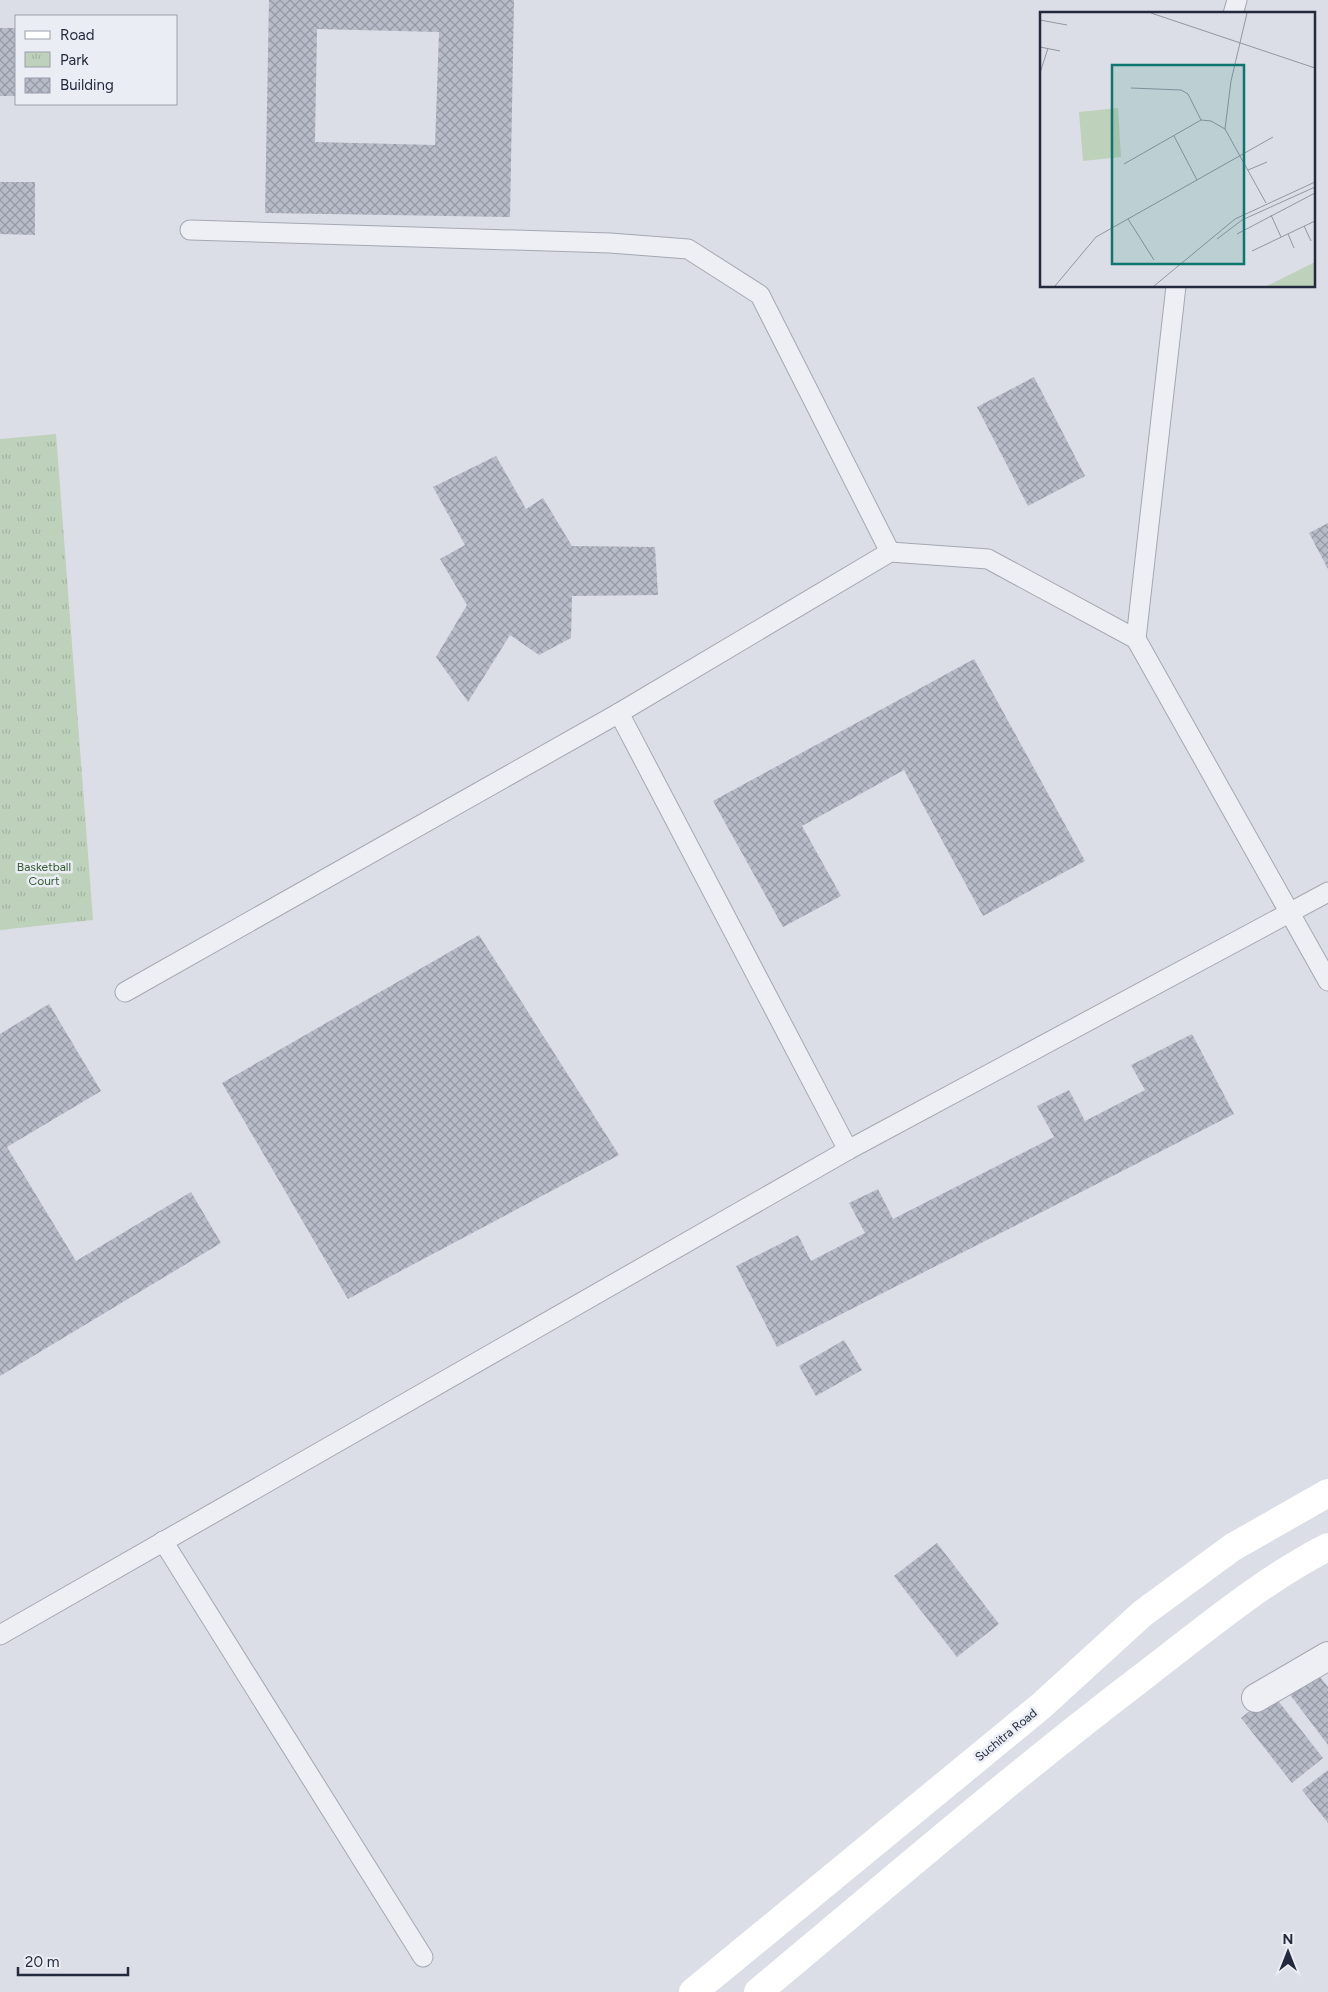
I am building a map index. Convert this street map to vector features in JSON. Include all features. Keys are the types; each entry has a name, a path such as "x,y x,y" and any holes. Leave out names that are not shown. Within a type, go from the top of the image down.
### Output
{"main road":[{"name":"Suchitra Road","path":"694,1992 1042,1706 1151,1608 1233,1546 1328,1492"},
{"path":"758,1992 1067,1735 1215,1622 1306,1558 1328,1547"},
{"path":"1042,1706 1067,1735"}],"street":[{"path":"1256,1698 1328,1656"}],"lane":[{"path":"190,230 610,242 688,249 760,295 890,552"},
{"path":"1136,639 1176,288"},
{"path":"125,992 619,713 890,552 988,559 1136,639 1328,981"},
{"path":"619,713 848,1150"},
{"path":"0,1635 848,1150 1292,914 1328,892"},
{"path":"163,1541 424,1957"}],"green space":[{"name":"Basketball Court","path":"56,434 93,920 0,930 0,439"}],"building":[{"path":"269,0 514,0 510,217 265,213","holes":["317,29 439,32 435,145 315,142"]},
{"path":"0,28 15,28 15,96 0,96"},
{"path":"0,182 35,182 35,235 0,234"},
{"path":"1034,377 1085,476 1028,506 977,407"},
{"path":"496,456 526,509 543,498 572,546 655,547 658,595 572,596 571,638 539,655 510,635 468,702 436,657 467,605 440,559 465,545 433,487"},
{"path":"1328,523 1328,569 1309,533"},
{"path":"974,659 1085,861 983,916 904,770 802,826 841,896 783,927 713,801"},
{"path":"479,935 619,1155 348,1299 222,1083"},
{"path":"49,1004 101,1091 7,1147 76,1261 191,1192 221,1243 0,1376 0,1034"},
{"path":"1192,1034 1234,1114 777,1347 736,1266 798,1235 811,1261 865,1233 849,1203 878,1189 893,1219 1054,1137 1037,1106 1069,1090 1085,1121 1145,1090 1131,1065"},
{"path":"844,1340 862,1370 816,1396 799,1366"},
{"path":"937,1543 999,1624 957,1657 894,1576"},
{"path":"1316,1672 1328,1687 1328,1745 1288,1692"},
{"path":"1272,1693 1323,1758 1292,1783 1241,1718"},
{"path":"1328,1770 1328,1823 1302,1790"}]}
